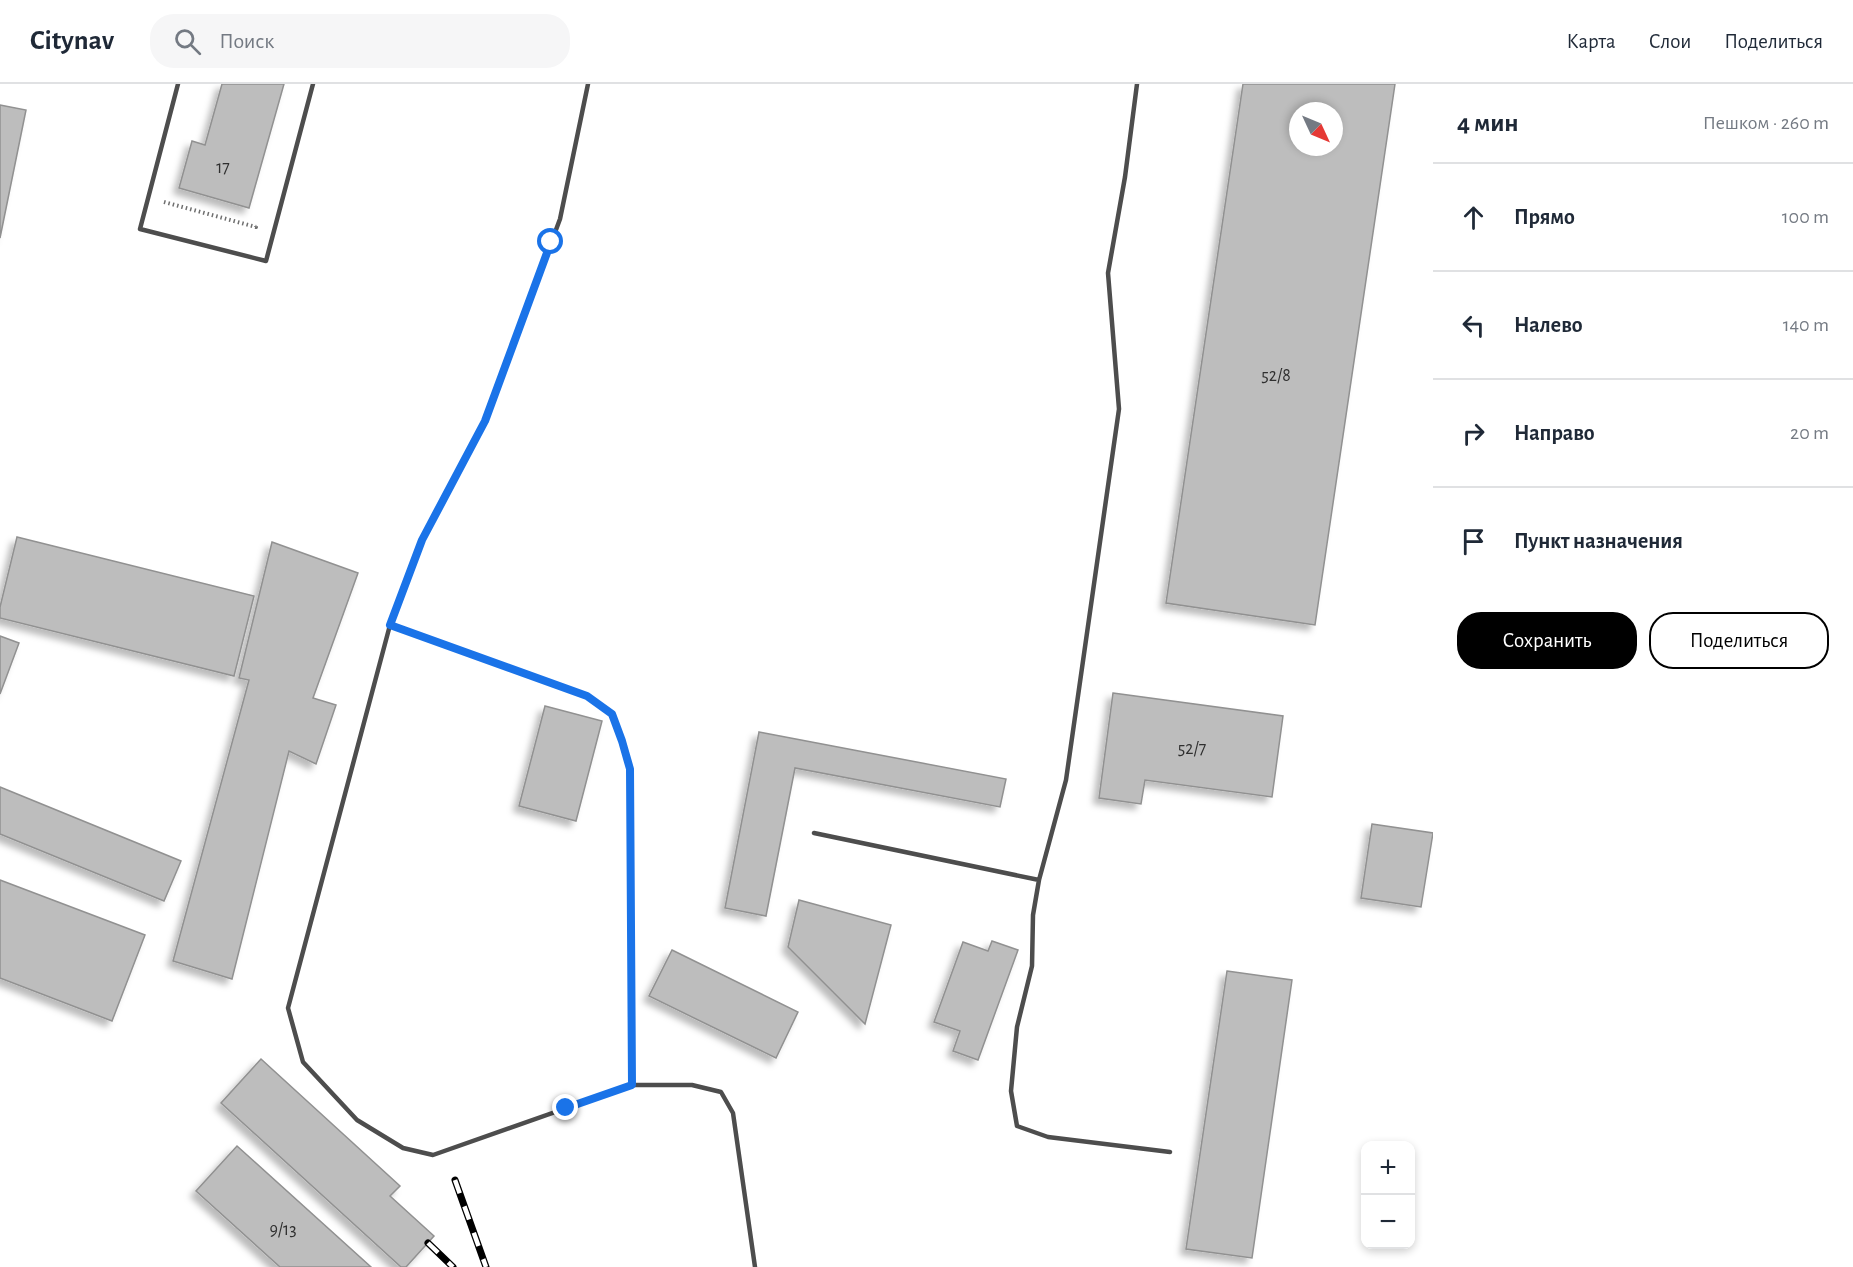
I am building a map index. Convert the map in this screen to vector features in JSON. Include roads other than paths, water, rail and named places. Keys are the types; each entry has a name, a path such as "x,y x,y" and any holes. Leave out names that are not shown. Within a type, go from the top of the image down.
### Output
{"lane":[{"path":"177,84 140,230 266,261 313,84"},
{"path":"588,84 556,230 485,421 422,540 390,625 288,1008 303,1062 357,1120 403,1148 433,1155 632,1085 692,1085 721,1092 733,1113 755,1267"},
{"path":"1137,84 1125,177 1108,273 1119,409 1066,780 1039,880 1033,915 1032,966 1017,1027 1011,1091 1017,1126 1048,1137 1170,1152"},
{"path":"390,625 587,696 612,714 630,769 632,1085"},
{"path":"814,833 1039,880"}],"railway":[{"path":"455,1180 486,1267"},
{"path":"428,1243 453,1267"}]}
